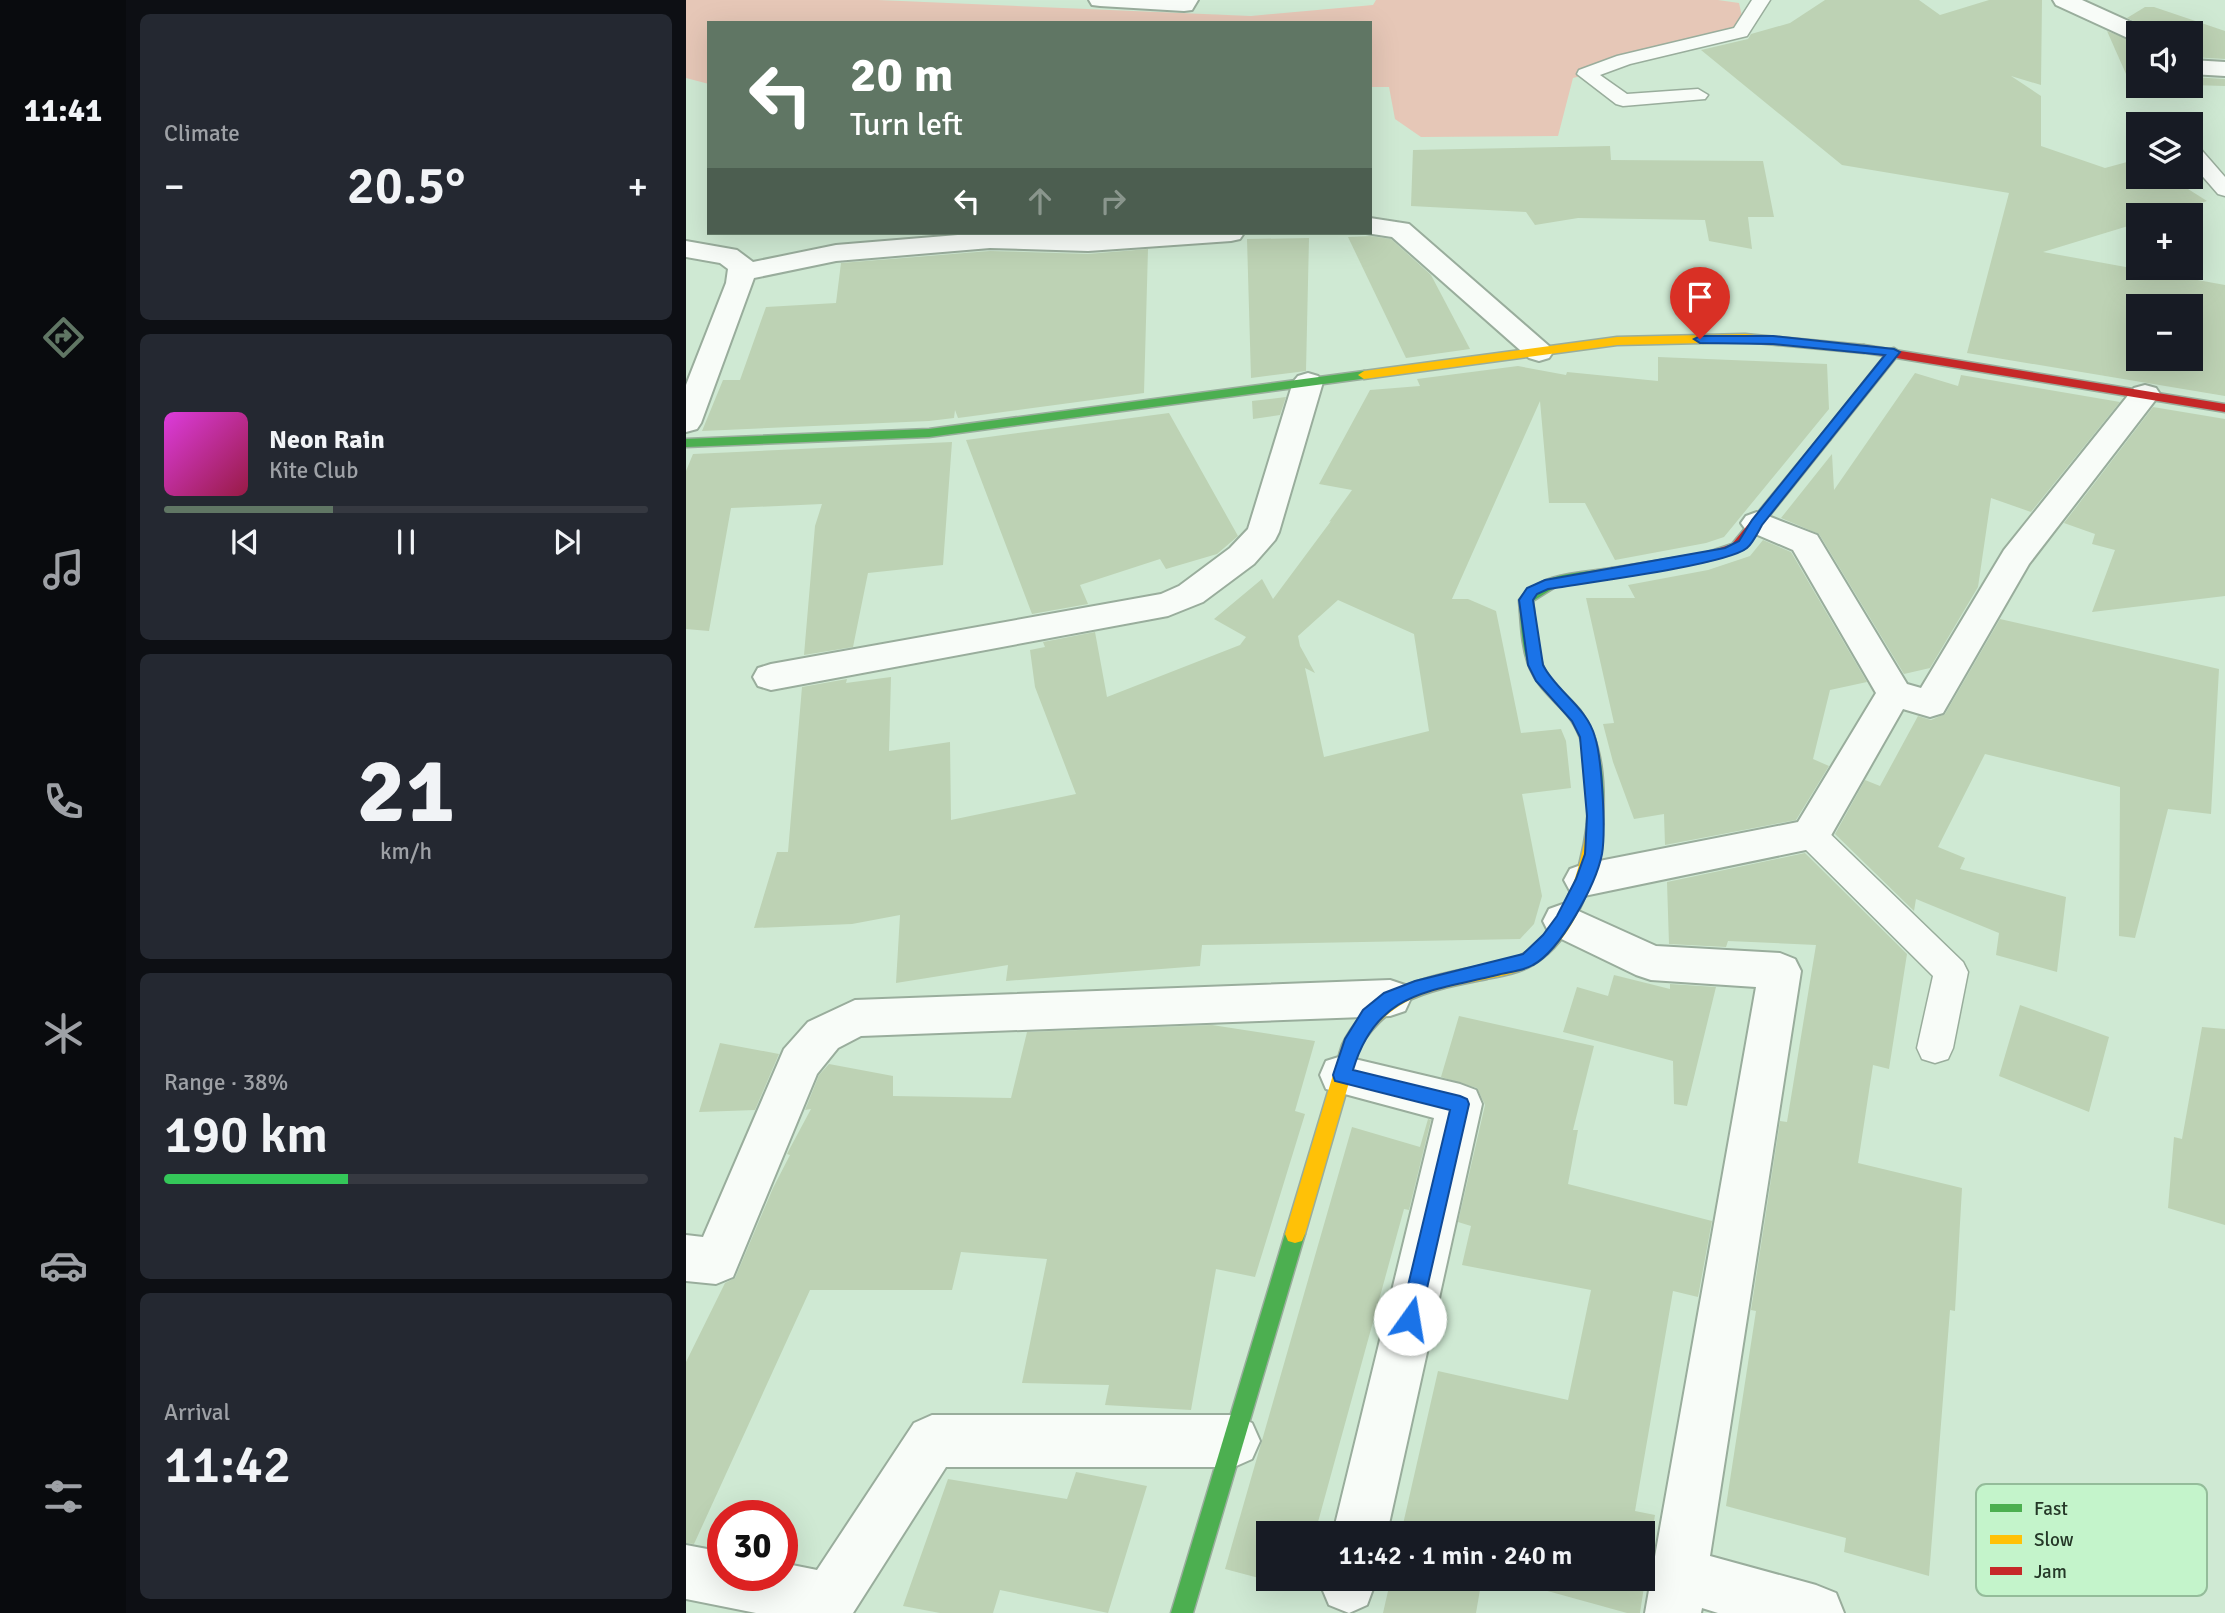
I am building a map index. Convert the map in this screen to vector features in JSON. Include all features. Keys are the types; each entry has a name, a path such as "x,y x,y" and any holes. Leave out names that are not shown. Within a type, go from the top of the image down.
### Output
{"street":[{"path":"1100,0 1184,5 1187,0"},
{"path":"2064,0 2126,28"},
{"path":"2110,21 2131,7"},
{"path":"2203,68 2225,69"},
{"path":"1372,226 1400,230 1539,352"},
{"path":"741,273 836,253 990,240 1088,243 1202,235"},
{"path":"686,249 728,256 742,266 686,423"},
{"path":"686,443 929,433 1617,341 1745,338 1894,352 2225,408"},
{"path":"1182,1613 1351,1045 1370,1015 1390,998 1415,988 1528,960 1549,940 1563,921 1584,880 1593,854 1595,816 1588,737 1577,717 1541,677 1535,665 1526,600 1532,591 1545,585 1729,552 1744,544 1757,523 1894,352"},
{"path":"771,677 1168,604 1191,594 1242,556 1263,532 1308,382"},
{"path":"1757,523 1805,543 1894,693 1930,704 2016,558 2145,394"},
{"path":"1584,880 1811,835 1894,693"},
{"path":"1563,921 1651,963 1780,971 1677,1594 1816,1613"},
{"path":"686,1258 716,1261 800,1063 823,1035 855,1018 1390,998"},
{"path":"1342,1075 1460,1104 1363,1521"},
{"path":"686,1572 825,1606 933,1441 1234,1441"}],"lane":[{"path":"1698,95 1623,100 1586,74 1624,60 1741,32 1761,0"},
{"path":"2203,164 2225,190"},
{"path":"1811,835 1951,972 1935,1048"}],"shaded area":[{"path":"686,0 878,0 1251,16 1373,5 1376,0 1718,0 1739,3 1746,34 1573,78 1558,136 1421,137 1395,119 1389,87 1372,87 1372,21 707,21 707,83 686,78"}],"building":[{"path":"1825,0 1919,0 1940,15 1989,0 2042,0 2041,85 2011,76 2041,96 2041,146 2105,168 2126,162 2126,189 2188,189 2207,201 2126,203 2126,227 2043,252 2126,267 2126,280 2197,280 2225,285 2225,396 1967,353 2009,193 1842,165 1701,50 1748,39 1751,34 1790,23"},
{"path":"2145,7 2154,7 2195,21 2134,21 2127,18"},
{"path":"2203,24 2225,31 2225,59 2203,58"},
{"path":"2107,31 2126,38 2126,74"},
{"path":"2203,78 2225,79 2225,86 2203,85"},
{"path":"1610,146 1611,160 1763,161 1774,217 1748,217 1752,249 1709,241 1705,220 1578,218 1535,225 1526,212 1411,206 1413,150"},
{"path":"1348,237 1391,239 1431,275 1470,349 1406,358"},
{"path":"1309,238 1306,371 1251,378 1247,239"},
{"path":"1148,249 1144,393 958,418 955,410 954,418 929,421 702,431 723,380 740,380 766,307 836,303 841,263 990,251 1088,254"},
{"path":"1658,357 1827,364 1829,409 1724,537 1706,543 1615,560 1585,503 1549,503 1540,401 1452,599 1468,599 1496,611 1521,733 1561,729 1566,741 1571,788 1522,794 1542,896 1534,924 1520,939 1202,945 1200,966 1006,981 1008,965 896,983 900,915 852,924 754,928 777,852 788,852 802,687 847,679 846,683 891,677 889,751 950,742 951,820 1076,794 1035,687 1030,650 1045,647 1043,642 1095,632 1107,697 1240,645 1246,637 1214,619 1262,579 1273,599 1331,521 1329,522 1352,490 1319,484 1370,390 1420,386 1417,379 1518,366 1566,375 1567,372 1658,381","holes":["1338,600 1414,634 1429,731 1324,757 1305,668 1315,673 1300,646 1298,636"]},
{"path":"1915,373 1958,386 1961,375 2120,402 2031,512 1991,498 1978,587 1930,668 1904,674 1819,534 1781,518 1832,454 1834,490"},
{"path":"1286,397 1280,415 1253,419 1252,401"},
{"path":"2153,407 2225,419 2225,596 2092,612 2115,550 2092,544 2095,534 2064,523"},
{"path":"1169,413 1238,536 1217,554 1166,569 1160,559 1080,585 1088,604 1032,614 966,440"},
{"path":"952,442 943,565 868,573 853,647 804,655 815,526 822,504 731,508 709,631 686,629 686,471 693,454"},
{"path":"1763,540 1791,552 1867,682 1830,690 1813,759 1829,766 1796,820 1665,845 1664,814 1634,819 1613,762 1603,724 1614,723 1586,598 1635,598 1628,585 1708,570 1750,556"},
{"path":"2000,619 2219,669 2211,814 2168,809 2135,938 2119,936 2120,787 1985,754 1938,847 1965,858 1960,869 2066,897 2057,972 1996,955 1999,933 1916,899 1914,911 1835,834 1865,780 1880,786 1918,716 1931,720 1945,714"},
{"path":"1805,853 1907,954 1889,1069 1873,1065 1858,1163 1962,1188 1955,1311 1950,1310 1929,1576 1844,1552 1846,1538 1726,1506 1756,1311 1751,1310 1780,1121 1787,1122 1816,945 1728,941 1726,947 1669,944 1667,882"},
{"path":"1614,975 1670,989 1670,984 1716,987 1687,1106 1674,1104 1673,1061 1563,1032 1577,987 1608,996"},
{"path":"2020,1005 2109,1037 2089,1112 1999,1076"},
{"path":"1459,1016 1594,1046 1573,1130 1578,1130 1568,1184 1712,1221 1698,1297 1673,1291 1635,1511 1655,1515 1654,1521 1404,1521 1438,1371 1568,1400 1591,1290 1462,1265 1471,1226 1458,1222 1485,1105 1477,1088 1441,1077"},
{"path":"1212,1025 1315,1041 1295,1111 1305,1114 1255,1277 1216,1269 1191,1410 1105,1405 1109,1385 1022,1383 1047,1259 961,1252 952,1290 810,1290 714,1500 707,1500 707,1516 694,1544 686,1543 686,1362 725,1283 735,1278 790,1155 787,1154 811,1109 805,1110 819,1075 829,1064 893,1076 893,1096 1011,1098 1027,1032"},
{"path":"2202,1027 2225,1029 2225,1225 2168,1208 2174,1137 2182,1139"},
{"path":"720,1043 779,1054 755,1110 699,1112"},
{"path":"1428,1119 1431,1120 1409,1210 1404,1209 1318,1521 1256,1521 1256,1577 1225,1569 1352,1127 1420,1147"},
{"path":"1076,1472 1147,1486 1108,1613 1000,1590 993,1613 940,1613 903,1606 948,1479 1067,1499"},
{"path":"1388,1591 1480,1591 1476,1613 1383,1613"},
{"path":"1547,1591 1643,1591 1640,1613 1627,1613"}],"traffic: fast":[{"path":"1826,437 1894,352"},
{"path":"686,443 929,433 1364,375"},
{"path":"1595,824 1594,767 1588,739 1575,715 1545,682 1537,669 1530,644 1526,600 1533,592 1553,583 1612,573"},
{"path":"1182,1613 1295,1234"}],"traffic: slow":[{"path":"1364,375 1617,341 1745,338 1864,349"},
{"path":"1295,1234 1351,1045 1364,1026 1377,1011 1406,992 1440,981 1511,966 1527,960 1541,950 1554,936 1574,900 1589,860 1595,824"}],"traffic: jam":[{"path":"1864,349 2225,408"},
{"path":"1612,573 1707,557 1737,547 1826,437"}],"route":[{"path":"1410,1319 1460,1104 1342,1075 1351,1045 1370,1015 1390,998 1415,988 1528,960 1549,940 1563,921 1584,880 1593,854 1595,816 1588,737 1577,717 1541,677 1535,665 1526,600 1532,591 1545,585 1707,557 1729,552 1744,544 1757,523 1894,352 1745,338 1700,339"}]}
